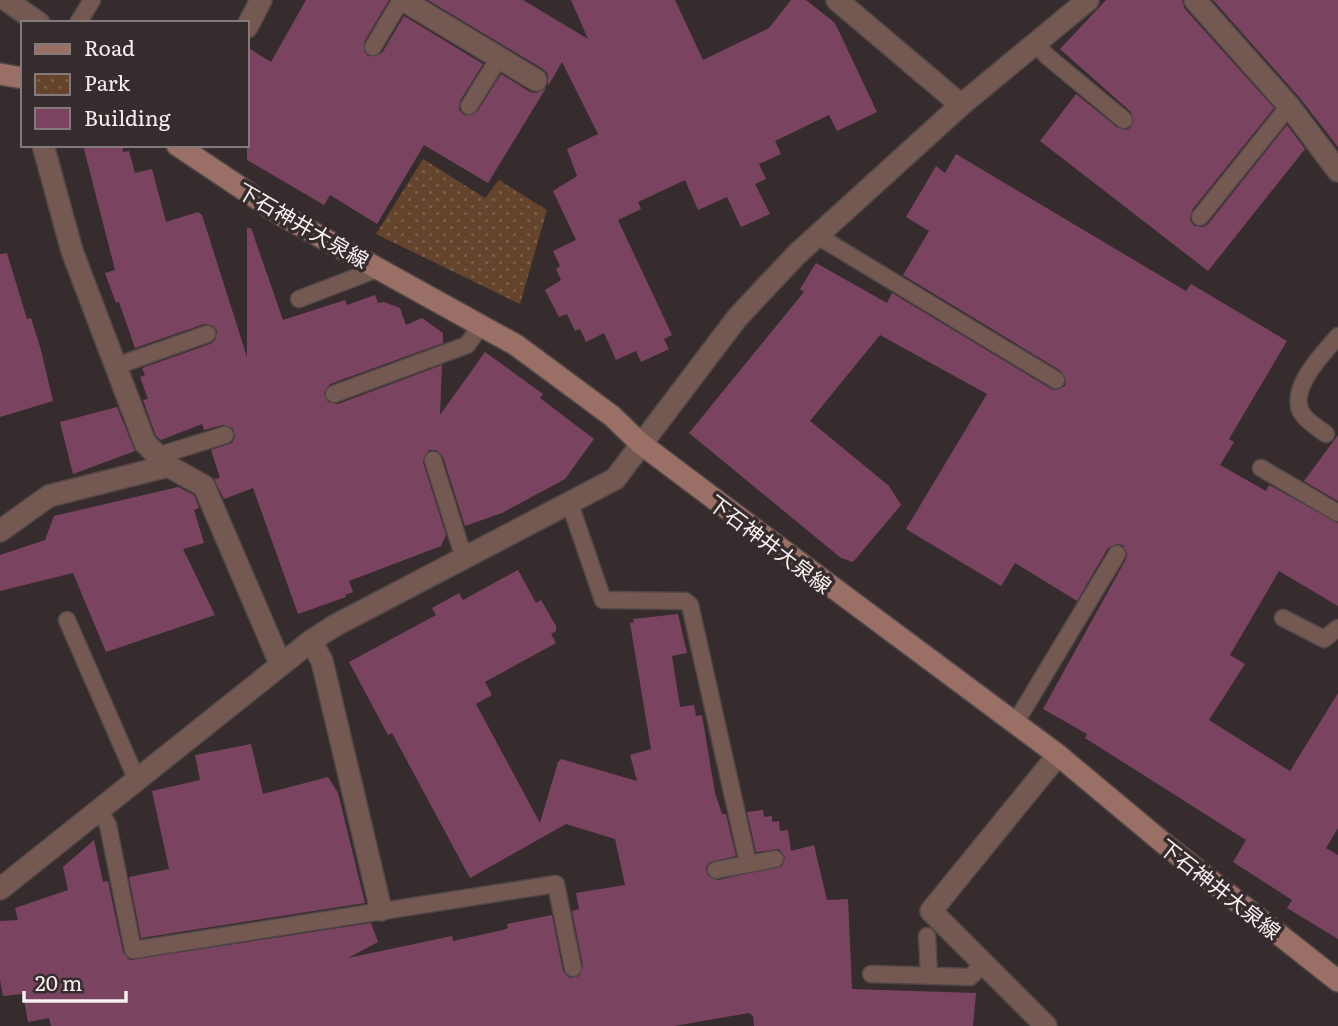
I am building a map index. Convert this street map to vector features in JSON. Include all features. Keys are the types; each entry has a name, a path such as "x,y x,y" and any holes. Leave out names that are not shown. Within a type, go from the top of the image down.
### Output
{"main road":[{"path":"0,74 21,78"},
{"name":"下石神井大泉線","path":"181,147 284,216 482,324 578,390 640,443 1014,725 1058,755 1167,846 1338,981"}],"street":[{"path":"6,0 36,21"},
{"path":"248,25 261,0"},
{"path":"402,0 536,80"},
{"path":"837,0 961,105"},
{"path":"0,889 280,663 311,642 615,479 737,318 816,235 961,105 1088,0"},
{"path":"1195,0 1289,106 1338,171"},
{"path":"44,147 72,251 145,443 162,461 204,486 280,663"},
{"path":"0,531 49,496 162,461"},
{"path":"311,642 321,661 381,910"},
{"path":"1046,1026 932,911 1058,755"}],"lane":[{"path":"79,21 92,0"},
{"path":"373,47 402,0"},
{"path":"1035,42 1124,120"},
{"path":"470,106 499,58"},
{"path":"1200,217 1289,106"},
{"path":"816,235 1056,380"},
{"path":"299,299 380,268"},
{"path":"334,394 467,345 482,324"},
{"path":"116,366 207,334"},
{"path":"1326,434 1305,418 1300,409 1299,398 1310,372 1338,335"},
{"path":"162,461 225,435"},
{"path":"433,460 464,558"},
{"path":"1261,468 1338,513"},
{"path":"570,504 603,600 685,600 690,605 748,863"},
{"path":"1014,725 1116,554"},
{"path":"1283,618 1324,639 1338,628"},
{"path":"67,620 136,778"},
{"path":"98,808 108,825 133,950 556,884 573,968"},
{"path":"716,870 775,859"},
{"path":"927,936 929,975"},
{"path":"871,974 970,977 985,963"}],"green space":[{"path":"423,159 485,198 499,180 547,210 520,304 376,234"}],"building":[{"path":"306,0 389,0 364,42 364,51 368,56 382,53 404,16 483,64 460,101 459,110 464,115 477,112 501,74 530,92 536,93 546,88 488,183 424,145 377,224 330,195 324,205 247,160 248,48 271,62"},
{"path":"428,0 523,0 588,39 571,0 675,0 703,60 769,28 791,0 806,0 835,23 877,112 837,131 829,115 775,141 781,154 759,164 766,179 755,184 770,214 741,227 727,197 698,210 685,180 638,202 641,209 618,220 672,335 664,339 669,349 641,362 636,351 616,360 604,333 586,342 580,329 575,331 567,314 559,317 545,290 561,280 556,269 560,266 553,251 576,240 553,191 577,176 567,149 598,134 562,62 548,86 548,74 543,69"},
{"path":"1106,0 1182,0 1185,9 1274,108 1192,210 1190,220 1194,226 1203,227 1208,224 1287,125 1305,149 1208,271 1040,141 1076,94 1118,128 1127,130 1132,126 1131,112 1060,49"},
{"path":"1213,0 1338,0 1338,147 1299,97"},
{"path":"84,147 122,147 123,152 129,151 135,173 152,169 166,222 198,212 202,215 247,357 247,228 251,228 283,320 345,300 347,305 375,295 378,303 384,302 400,308 406,325 422,318 443,333 443,343 330,384 324,393 328,402 338,404 442,365 440,415 485,352 543,394 540,398 594,439 565,479 502,513 465,526 443,457 436,450 429,450 423,462 446,535 441,546 349,581 353,592 345,595 346,597 298,614 253,488 224,499 214,479 220,478 211,450 232,443 235,437 233,428 223,425 204,430 202,424 161,440 156,436 143,400 148,399 140,377 145,375 142,368 210,344 215,340 217,331 213,326 204,324 135,348 119,302 116,303 105,273 115,270"},
{"path":"956,154 1186,291 1191,284 1287,341 1229,439 1234,442 1220,465 1266,491 1269,485 1338,523 1338,606 1279,571 1230,655 1245,664 1209,720 1290,771 1338,693 1338,828 1326,848 1338,855 1338,939 1287,908 1292,900 1233,862 1246,840 1085,738 1087,734 1043,709 1126,559 1123,545 1117,544 1108,548 1077,601 1015,563 1001,586 906,529 987,394 880,335 810,421 889,486 901,505 853,562 841,558 689,433 804,292 800,289 816,263 887,303 892,293 1051,389 1065,386 1066,380 1061,371 903,275 929,231 906,217 936,166 945,173"},
{"path":"7,253 27,319 31,318 41,350 53,401 0,417 0,254"},
{"path":"117,407 135,451 73,474 60,422"},
{"path":"1338,435 1338,501 1304,481"},
{"path":"178,487 194,495 199,508 194,510 204,543 183,549 215,615 106,652 73,573 0,591 0,555 45,540 54,516"},
{"path":"518,570 536,603 541,600 556,626 556,631 551,634 556,643 485,682 492,695 476,704 540,823 561,759 637,781 630,755 651,749 630,623 634,622 633,619 678,614 687,653 672,656 680,707 694,705 696,716 702,715 715,793 722,814 726,814 736,856 710,862 706,867 708,876 718,880 782,866 785,858 779,849 756,852 747,812 763,810 764,817 772,816 772,822 779,821 780,831 788,830 791,851 814,845 827,900 848,899 852,989 976,993 973,1026 754,1026 753,1016 749,1013 674,1026 51,1026 49,1018 28,1022 23,994 3,996 0,980 0,921 18,920 15,908 68,890 63,867 94,840 103,882 108,881 123,952 130,960 371,923 378,942 348,958 452,936 453,941 503,930 508,928 507,924 552,915 563,971 570,978 579,976 583,966 572,911 579,909 576,893 625,885 615,839 566,824 470,878 392,733 388,735 349,662 436,615 432,608 459,593 463,600"},
{"path":"251,744 263,794 328,777 338,793 365,903 141,938 129,877 169,869 152,791 200,780 195,755"}]}
